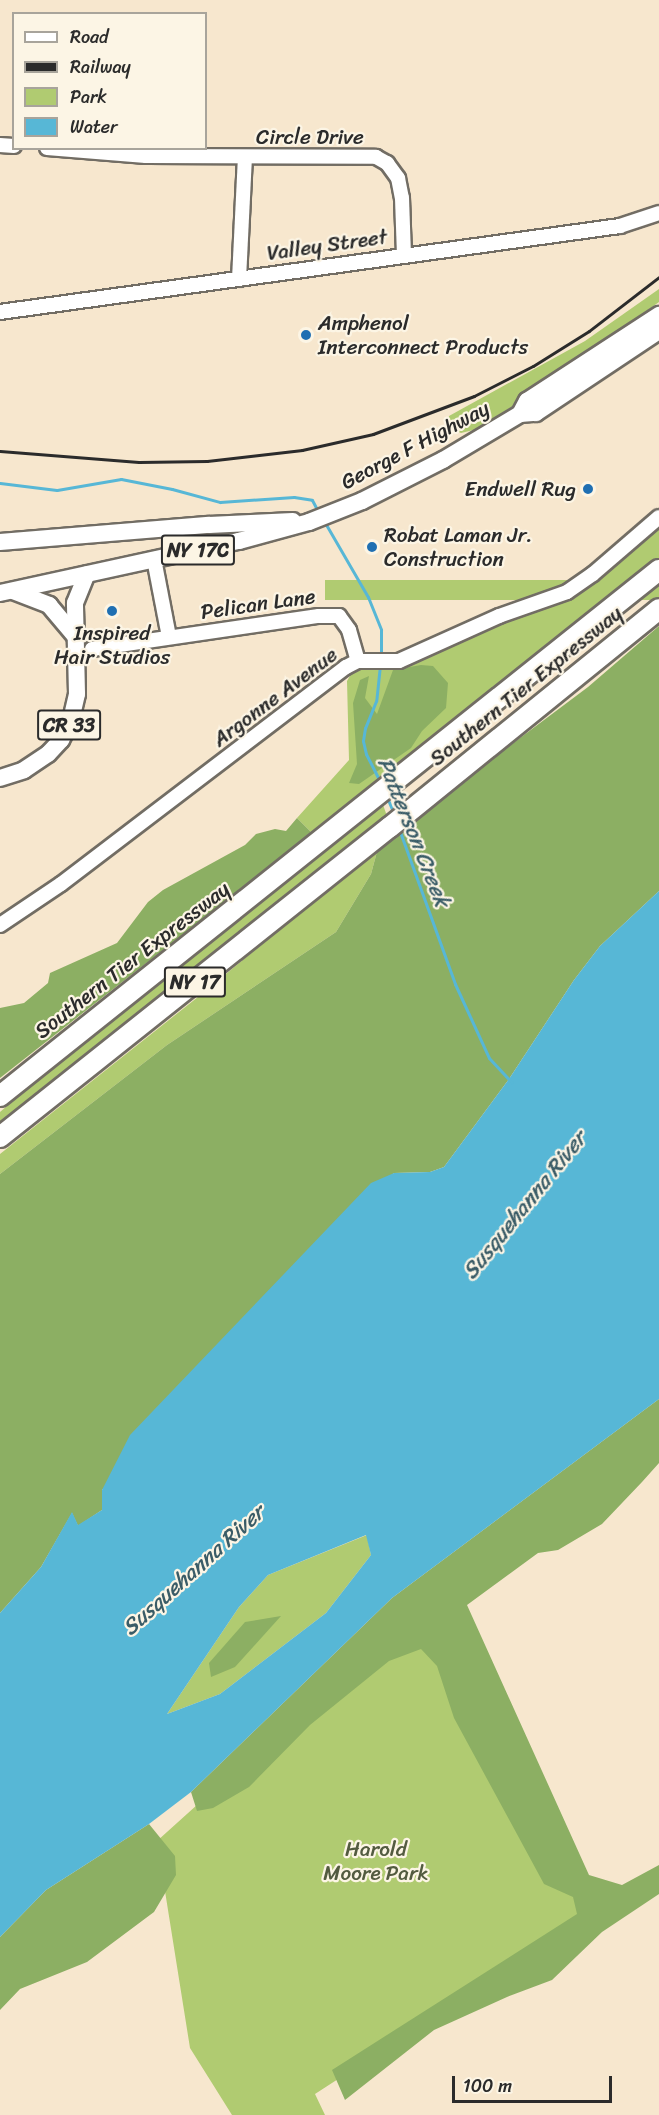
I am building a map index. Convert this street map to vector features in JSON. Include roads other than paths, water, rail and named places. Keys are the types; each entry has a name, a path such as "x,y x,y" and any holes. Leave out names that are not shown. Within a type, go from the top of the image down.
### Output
{"highway":[{"name":"Southern Tier Expressway","path":"0,1096 659,570"},
{"name":"Southern Tier Expressway","path":"0,1137 390,827 659,609"}],"main road":[{"name":"George F Highway","path":"520,414 527,401 659,315"},
{"name":"George F Highway","path":"309,522 362,501 440,461 520,414 536,413 659,331"},
{"path":"0,542 256,521 309,522"},
{"name":"NY 17C","path":"6,592 267,534 309,522"},
{"name":"CR 33","path":"0,778 35,764 48,754 66,730 77,693 75,603 87,574"},
{"path":"6,592 49,605 74,635"}],"street":[{"name":"Circle Drive","path":"72,150 146,156 245,158 366,156 387,163 398,178 402,198 404,255"},
{"path":"239,279 245,158"},
{"name":"Valley Street","path":"0,312 620,226 659,213"},
{"name":"Argonne Avenue","path":"0,925 61,884 346,667 358,661 399,661 499,616 554,598 593,574 659,517"},
{"path":"154,559 169,637"},
{"name":"Pelican Lane","path":"92,649 339,616 349,630 358,661"}],"water":[{"name":"Susquehanna River","path":"659,891 659,1399 392,1598 191,1792 149,1824 46,1890 0,1937 0,1613 41,1567 72,1512 78,1525 102,1510 102,1490 130,1435 371,1183 394,1173 430,1172 444,1167 509,1079 574,980 600,946","holes":["366,1535 371,1555 326,1613 220,1694 167,1714 239,1607 268,1575"]}],"waterway":[{"name":"Patterson Creek","path":"0,483 57,490 121,479 172,489 220,502 294,497 312,500 319,513"},
{"name":"Patterson Creek","path":"324,521 368,597 381,630 381,656"},
{"name":"Patterson Creek","path":"380,665 376,701 365,728 363,741 366,754 381,784"},
{"name":"Patterson Creek","path":"386,795 394,814"},
{"name":"Patterson Creek","path":"399,829 455,984 489,1058 511,1082"}],"railway":[{"path":"0,451 139,462 207,461 302,450 373,434 474,396 533,366 589,331 659,277"}],"place":[{"name":"Amphenol Interconnect Products","path":"306,335"},
{"name":"Endwell Rug","path":"588,489"},
{"name":"Robat Laman Jr. Construction","path":"372,547"},
{"name":"Inspired Hair Studios","path":"112,611"}],"park label":[{"name":"Harold Moore Park","path":"376,1861"}]}
